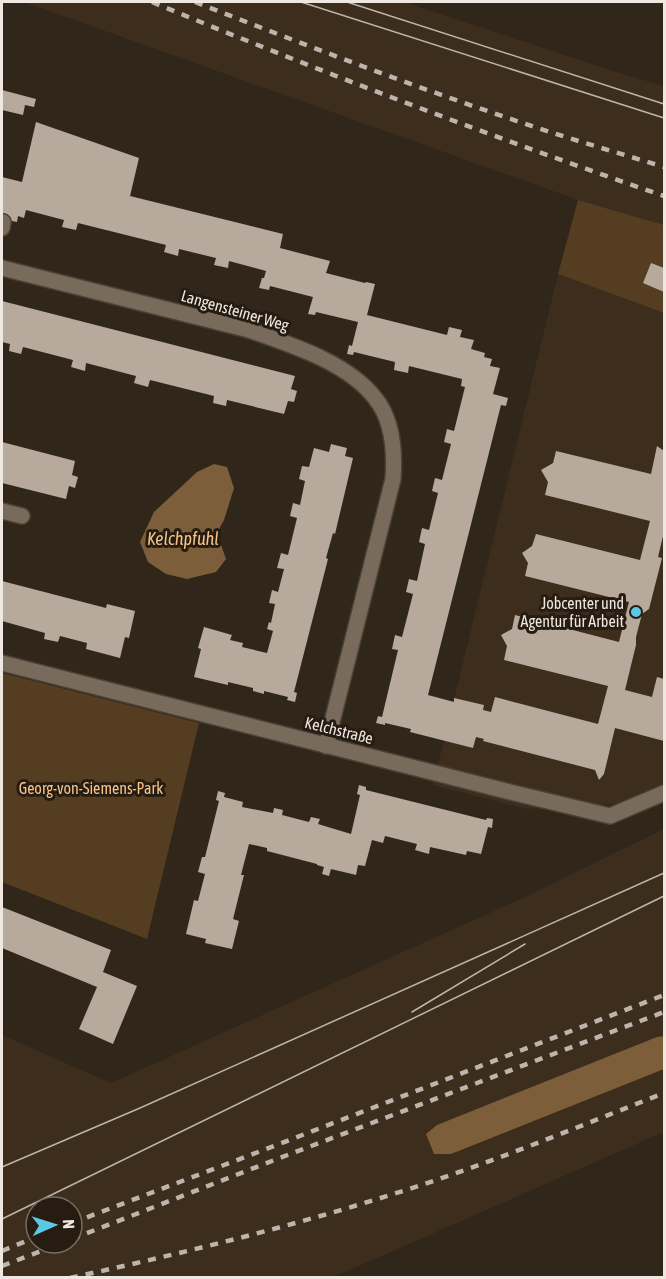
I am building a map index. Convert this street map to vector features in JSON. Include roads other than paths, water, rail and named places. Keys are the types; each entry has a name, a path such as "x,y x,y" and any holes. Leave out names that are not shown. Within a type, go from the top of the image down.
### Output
{"street":[{"name":"Langensteiner Weg","path":"2,268 249,330 286,343 330,363 351,375 376,399 386,418 394,447 393,478 326,746"},
{"path":"2,511 22,516"},
{"name":"Kelchstraße","path":"2,663 610,816 664,793"}],"water":[{"name":"Kelchpfuhl","path":"214,464 227,467 234,488 220,527 220,542 226,559 216,572 187,579 166,574 148,562 140,542 154,512 197,472"},
{"path":"664,1036 664,1069 451,1154 434,1154 426,1134 437,1125"}],"tram line":[{"path":"301,2 664,118"},
{"path":"347,2 664,104"},
{"path":"2,1167 140,1108 664,873"},
{"path":"2,1219 664,896"},
{"path":"412,1012 525,944"}],"railway":[{"path":"152,2 407,103 664,196"},
{"path":"195,2 451,98 664,167"},
{"path":"84,1218 664,995"},
{"path":"84,1234 664,1012"},
{"path":"70,1278 241,1238 409,1189 538,1143 664,1093"},
{"path":"2,1251 24,1242"},
{"path":"2,1266 31,1255"}],"place":[{"name":"Jobcenter und Agentur für Arbeit","path":"636,612"}],"park label":[{"name":"Georg-von-Siemens-Park","path":"91,788"}]}
